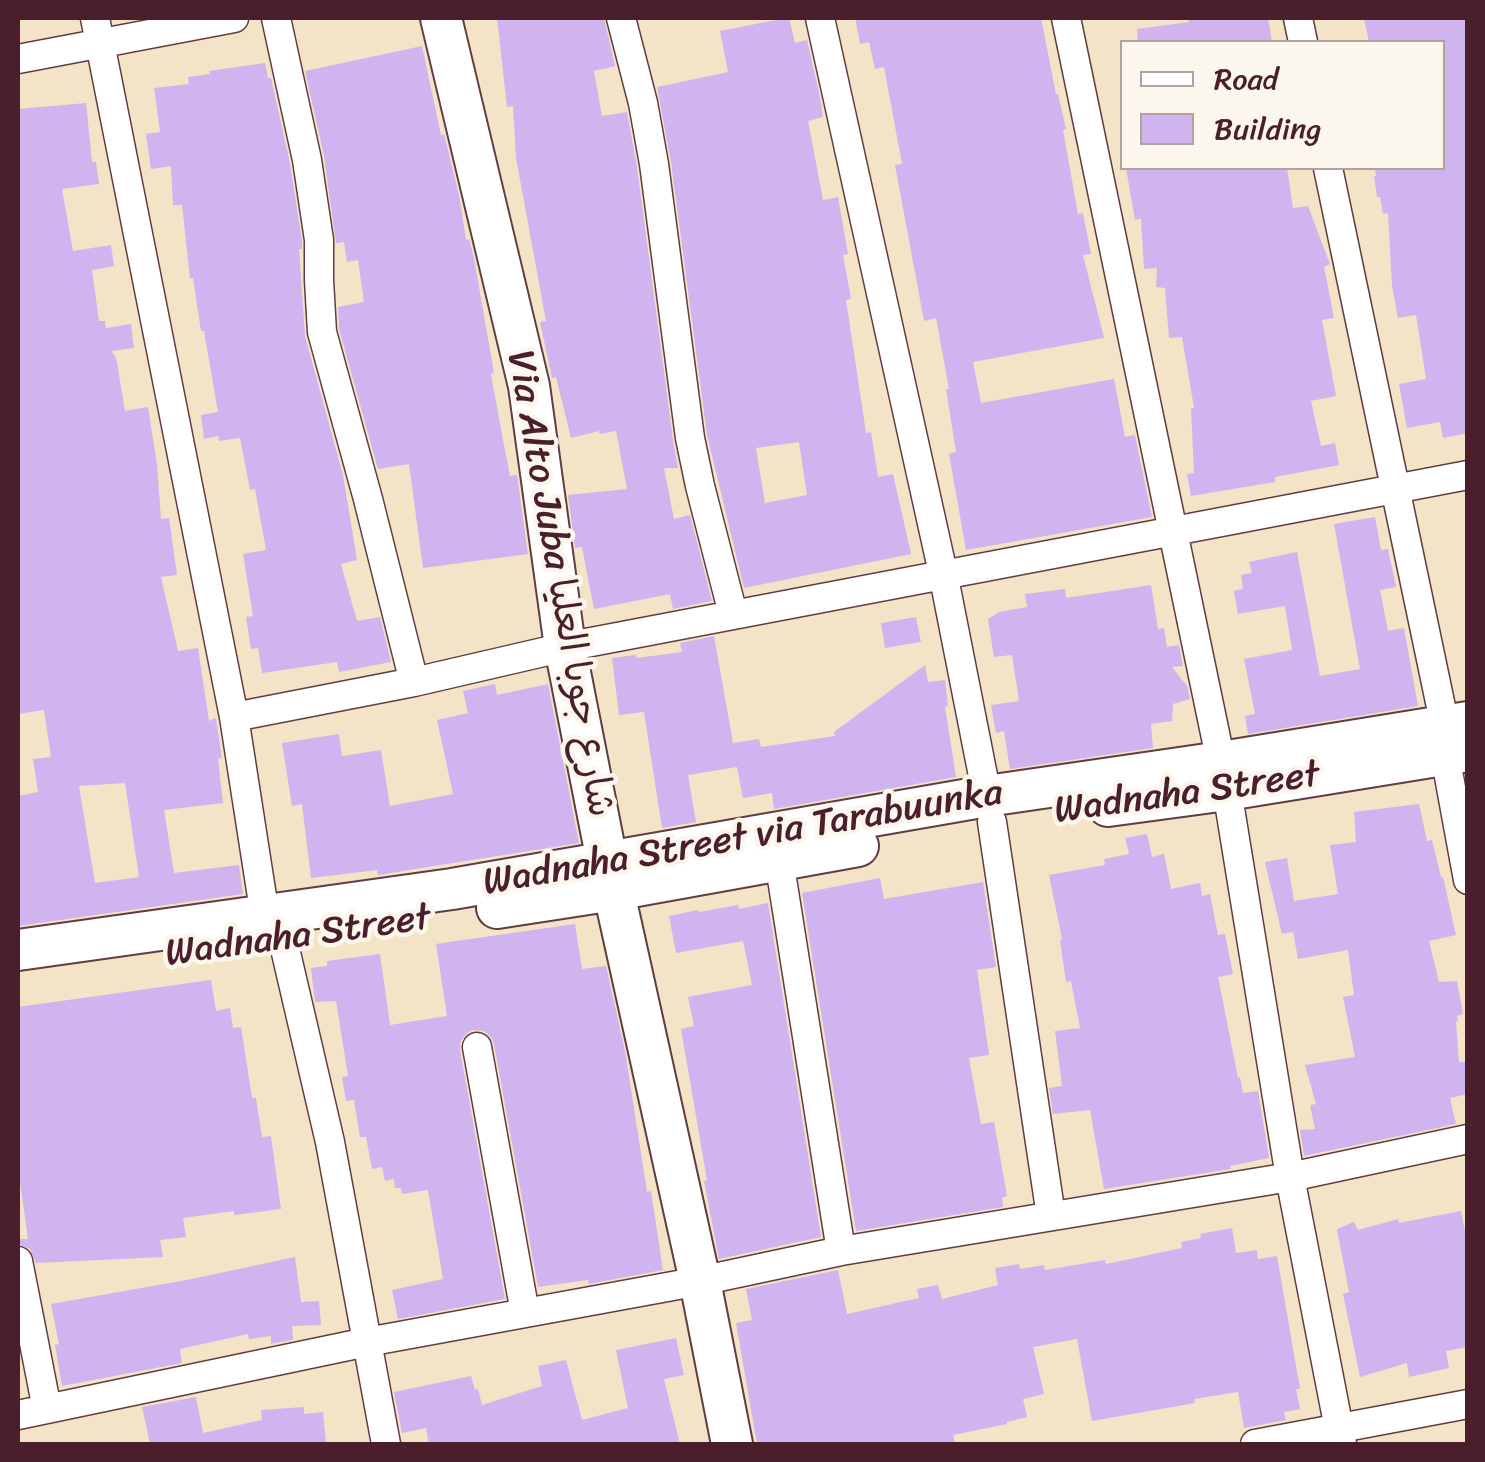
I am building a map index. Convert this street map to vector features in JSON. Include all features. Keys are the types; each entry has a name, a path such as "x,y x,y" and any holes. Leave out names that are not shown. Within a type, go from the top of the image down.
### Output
{"main road":[{"name":"Via Alto Juba شارع جوبا العليا","path":"442,18 529,386 565,647 732,1444"},
{"name":"Wadnaha Street","path":"18,976 274,928 610,876 779,860 990,809 1456,739"},
{"name":"Wadnaha Street via Tarabuunka","path":"610,876 990,809"},
{"path":"18,950 274,928"}],"street":[{"path":"18,59 98,31 234,18"},
{"path":"276,18 320,240 322,332 414,682"},
{"path":"621,18 654,164 690,438 733,614"},
{"path":"820,18 943,573 990,809 1051,1216"},
{"path":"1066,18 1224,776 1290,1177 1340,1436"},
{"path":"98,31 274,928 330,1142 386,1444"},
{"path":"1328,170 1394,488 1456,739 1468,880"},
{"path":"234,717 733,614 1468,475"},
{"path":"779,860 840,1252"},
{"path":"476,1047 526,1312"},
{"path":"18,1415 366,1342 840,1252 1290,1177 1468,1139"},
{"path":"18,1261 47,1409"},
{"path":"1254,1444 1340,1436 1468,1404"}],"building":[{"path":"497,18 604,18 615,66 594,71 602,116 627,112 637,167 678,468 664,468 674,519 690,515 712,601 673,609 670,594 594,609 582,547 575,548 568,495 627,489 616,431 571,438 556,377 552,378 540,322 546,321 516,158 513,106 507,107"},
{"path":"789,18 795,43 807,40 823,117 808,121 823,200 838,197 848,254 843,255 851,299 846,300 866,433 871,432 878,477 893,474 911,554 744,588 707,435 671,162 657,87 728,72 720,31","holes":["799,442 807,495 765,503 756,448"]},
{"path":"855,18 1041,18 1066,129 1063,130 1078,214 1083,213 1091,254 1083,255 1104,338 973,362 981,403 1114,379 1125,437 1135,435 1152,517 966,550 949,454 956,452 949,389 936,318 924,321 895,165 902,164 884,67 875,69 869,42 860,44"},
{"path":"1188,18 1268,18 1272,40 1138,40 1137,29 1189,22"},
{"path":"1364,18 1468,18 1468,433 1443,438 1440,422 1407,428 1399,384 1426,379 1416,315 1398,318 1388,213 1383,214 1374,176 1375,170 1445,170 1445,40 1369,40"},
{"path":"422,46 441,135 444,134 459,195 466,240 469,239 474,258 500,424 510,476 517,475 528,554 423,568 409,464 378,469 339,329 338,307 364,302 358,260 347,262 344,242 336,243 324,156 305,71"},
{"path":"265,63 290,163 302,241 299,249 305,336 343,475 357,560 341,564 357,621 380,617 391,662 339,672 337,662 262,673 258,648 251,649 246,617 253,616 243,554 266,550 255,489 250,490 240,438 204,439 201,415 218,412 193,278 190,279 182,205 173,205 171,166 151,169 146,134 160,132 154,88 189,84 188,77 210,74 209,71"},
{"path":"86,103 92,162 96,162 99,184 62,189 73,251 111,245 114,266 92,270 99,321 105,321 106,328 131,324 134,348 111,351 116,357 125,411 148,407 161,519 169,518 177,575 161,577 178,651 198,648 209,721 216,718 222,758 218,759 223,803 164,810 174,873 239,865 243,894 18,926 18,796 38,792 33,759 51,757 44,710 18,714 18,109","holes":["125,783 139,877 95,883 79,786"]},
{"path":"1126,170 1287,170 1293,208 1308,206 1330,264 1324,267 1334,318 1322,320 1336,396 1311,401 1321,446 1335,443 1339,465 1275,477 1275,482 1191,496 1187,474 1194,473 1194,408 1182,337 1169,338 1165,288 1156,287 1157,268 1144,269 1141,219 1135,220"},
{"path":"1375,517 1381,550 1388,549 1396,587 1380,590 1388,631 1404,628 1418,706 1248,734 1245,716 1255,714 1244,659 1292,650 1285,606 1238,614 1234,591 1243,589 1241,575 1252,573 1249,562 1297,552 1320,676 1360,669 1334,524"},
{"path":"1151,585 1158,629 1164,628 1167,647 1179,645 1183,666 1172,667 1187,686 1190,699 1173,704 1172,721 1151,724 1153,748 1010,769 1004,731 996,733 991,705 1019,701 1012,655 994,657 988,619 999,612 1027,607 1025,594 1065,589 1066,598"},
{"path":"916,617 921,642 885,648 881,623"},
{"path":"714,636 733,743 759,739 761,747 835,736 834,732 925,665 928,682 945,680 945,707 956,777 774,809 772,793 743,798 737,767 688,775 696,822 662,828 644,712 619,715 612,658 682,652 680,643"},
{"path":"495,684 497,695 548,684 579,843 378,875 377,870 311,878 302,804 292,806 282,743 339,734 342,756 381,750 390,806 453,794 437,720 468,713 463,691"},
{"path":"1419,804 1427,841 1432,840 1443,877 1456,935 1429,941 1439,982 1457,981 1463,1014 1457,1016 1456,1022 1459,1062 1468,1062 1468,1094 1450,1098 1456,1124 1304,1156 1300,1130 1315,1129 1310,1105 1316,1104 1305,1065 1355,1057 1343,997 1354,995 1348,950 1298,959 1293,932 1282,934 1265,862 1287,858 1294,901 1338,894 1330,845 1356,842 1354,812"},
{"path":"1147,834 1152,857 1164,854 1171,889 1200,883 1202,896 1210,894 1218,935 1225,934 1233,974 1218,977 1238,1078 1243,1093 1258,1091 1269,1158 1230,1166 1231,1169 1104,1189 1090,1110 1053,1114 1049,1088 1062,1086 1055,1031 1080,1028 1071,981 1066,982 1049,875 1105,865 1104,859 1129,854 1125,838"},
{"path":"880,878 884,899 983,882 996,967 977,970 989,1055 969,1058 981,1124 994,1122 1007,1196 1002,1198 1003,1207 856,1231 802,893"},
{"path":"768,903 821,1237 719,1259 681,1029 694,1026 688,997 752,985 743,941 676,953 669,916"},
{"path":"575,924 582,969 606,966 625,1051 663,1270 589,1284 588,1280 538,1287 494,1044 484,1031 473,1030 461,1040 460,1050 505,1299 398,1319 392,1290 443,1279 428,1190 402,1194 401,1188 395,1188 394,1179 385,1181 382,1167 372,1169 366,1137 360,1137 354,1100 346,1101 342,1077 348,1076 336,1001 315,1002 311,968 327,966 327,961 380,954 390,1025 447,1016 436,944"},
{"path":"211,980 216,1011 230,1008 233,1028 241,1027 262,1137 271,1136 281,1209 183,1218 186,1237 160,1240 163,1257 36,1263 30,1249 18,1244 18,1239 28,1239 18,1168 18,1007"},
{"path":"1461,1211 1468,1246 1468,1347 1446,1351 1449,1368 1409,1377 1407,1363 1360,1377 1343,1294 1349,1292 1337,1229 1354,1222 1358,1230 1398,1219 1399,1223"},
{"path":"1232,1228 1236,1253 1257,1250 1258,1259 1277,1256 1300,1389 1296,1389 1300,1409 1284,1412 1286,1420 1244,1428 1238,1392 1092,1421 1077,1339 1033,1347 1044,1394 1023,1399 1027,1417 953,1435 955,1444 757,1444 736,1323 752,1320 746,1289 838,1270 847,1314 919,1298 917,1289 938,1285 942,1299 998,1285 995,1268 1044,1265 1045,1270 1105,1260 1106,1264 1182,1248 1181,1242 1201,1238 1200,1234"},
{"path":"295,1257 301,1302 319,1301 321,1325 292,1326 293,1340 271,1344 271,1336 249,1339 248,1334 180,1349 182,1363 62,1386 51,1304"},
{"path":"676,1338 684,1375 664,1379 680,1444 429,1444 426,1428 402,1433 394,1392 471,1376 482,1405 542,1386 538,1366 566,1360 582,1420 628,1408 616,1350"},
{"path":"196,1397 203,1433 262,1420 261,1410 304,1407 304,1414 323,1412 326,1444 150,1444 142,1407"}]}
